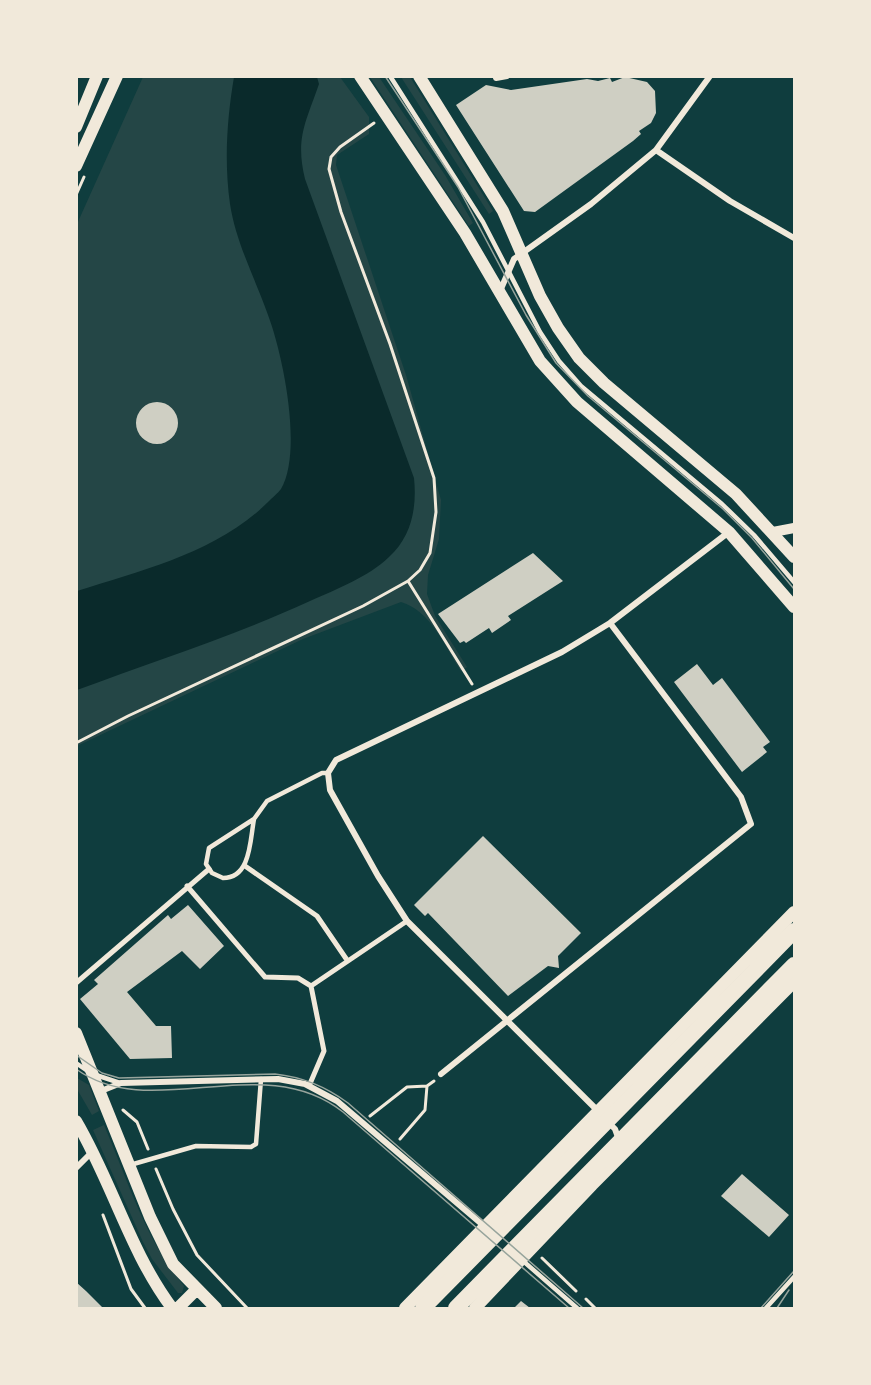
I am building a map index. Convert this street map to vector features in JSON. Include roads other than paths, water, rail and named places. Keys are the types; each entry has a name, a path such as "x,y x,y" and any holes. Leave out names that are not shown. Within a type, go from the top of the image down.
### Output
{"highway":[{"path":"423,1308 795,931"},
{"path":"456,1308 795,965"}],"main road":[{"path":"76,127 97,76"},
{"path":"76,166 117,76"},
{"path":"360,76 465,233 540,361 576,402 729,532 795,607"},
{"path":"419,76 503,211 540,296 558,328 579,358 603,383 736,494 795,557"},
{"path":"405,1308 795,912"},
{"path":"475,1308 618,1158 795,982"},
{"path":"76,1034 150,1216 173,1264 216,1308"},
{"path":"76,1121 93,1151 150,1275 172,1308"},
{"path":"178,1308 197,1289"}],"street":[{"path":"496,78 507,76"},
{"path":"499,294 509,269 523,253 591,204 656,150 710,76"},
{"path":"656,150 730,201 795,238"},
{"path":"773,532 795,528"},
{"path":"618,1158 620,1143 615,1129 508,1019 436,952 407,921 378,876 330,790 328,773 336,759 562,652 610,623 729,532"},
{"path":"441,1074 751,824 741,797 610,623"},
{"path":"245,866 317,916 347,960"},
{"path":"76,983 209,869"},
{"path":"187,886 265,977 298,978 311,987 324,1051 309,1086"},
{"path":"311,987 347,960 407,921"},
{"path":"101,1091 121,1083 261,1079 284,1080 309,1086 337,1101 484,1227"},
{"path":"76,1168 93,1151"}],"lane":[{"path":"390,76 483,222 540,332 559,361 581,386 722,504 795,582"},
{"path":"254,819 245,866 240,873 229,878 217,877 209,869 206,858 213,842 254,819 267,801 321,773 328,773"},
{"path":"76,1063 94,1074 121,1083"},
{"path":"130,1165 196,1146 251,1147 256,1144 261,1079"},
{"path":"484,1227 499,1240"},
{"path":"507,1247 576,1308"},
{"path":"766,1308 795,1277"},
{"path":"771,1308 778,1295"}],"tram line":[{"path":"385,76 458,187 526,315 556,363 588,396 723,509 752,538 794,589"},
{"path":"76,1055 102,1073 119,1078 275,1074 295,1077 322,1087 348,1103 583,1308"},
{"path":"76,1069 106,1084 138,1090 243,1085 278,1086 311,1094 343,1112 569,1308"},
{"path":"761,1308 794,1271"},
{"path":"777,1308 789,1290"}]}
